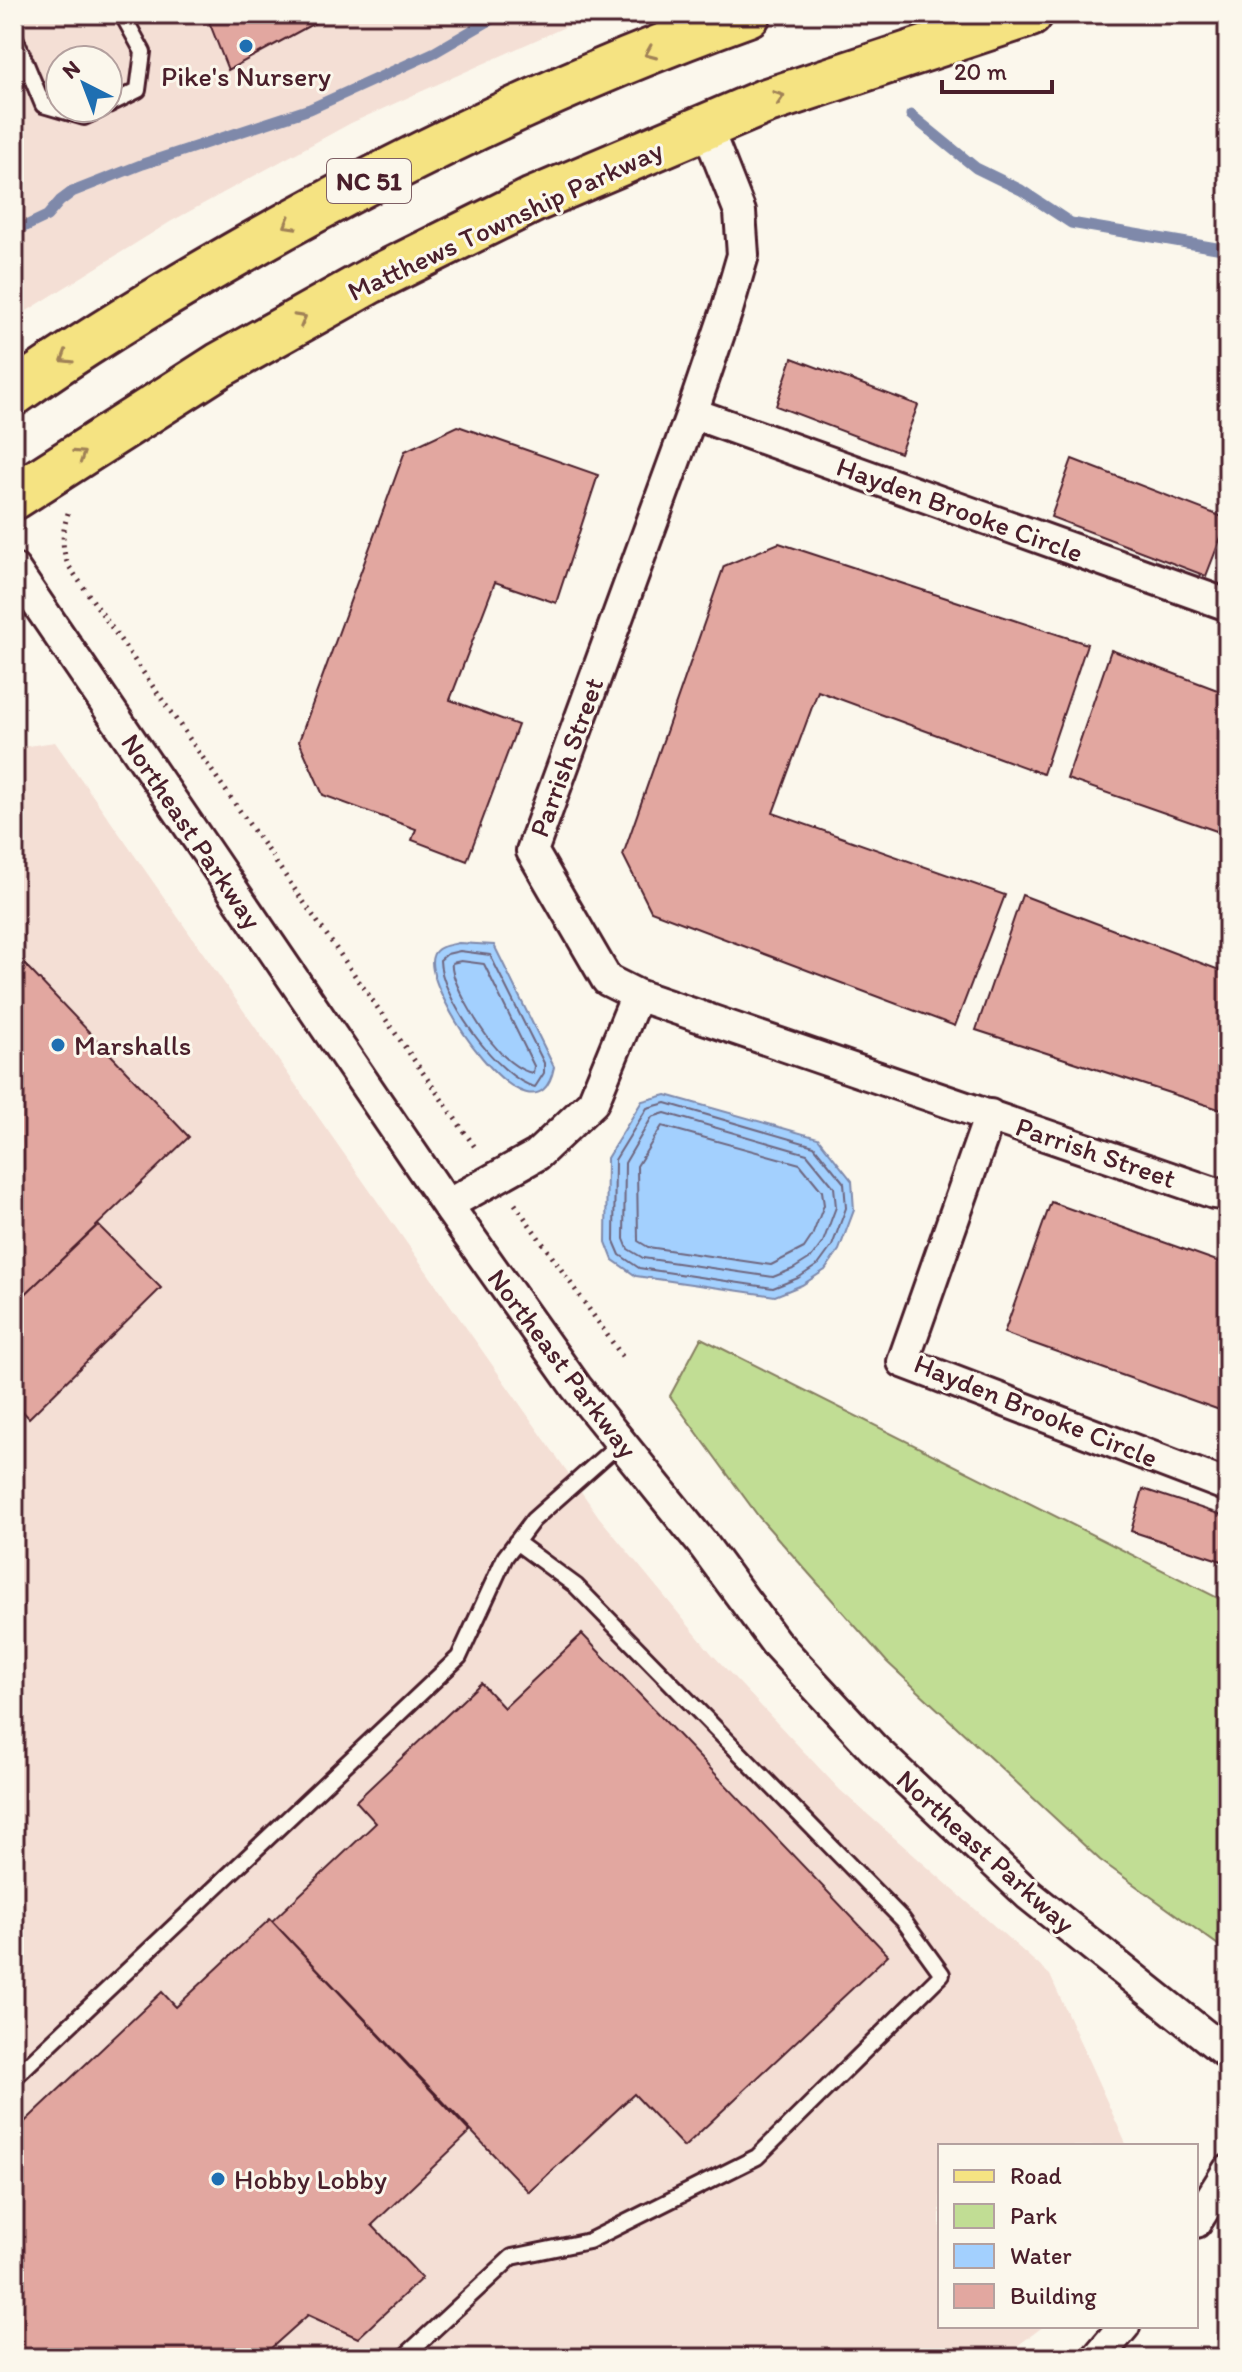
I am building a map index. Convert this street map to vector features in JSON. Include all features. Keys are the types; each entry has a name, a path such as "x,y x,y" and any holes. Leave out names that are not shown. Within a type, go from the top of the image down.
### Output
{"main road":[{"name":"NC 51","path":"14,393 180,286 320,206 497,117 748,14"},
{"name":"Matthews Township Parkway","path":"14,497 220,365 370,281 533,200 764,102 1030,14"}],"street":[{"name":"Parrish Street","path":"706,126 740,212 743,255 692,413 532,851 607,980 637,995 1214,1193 1228,1195"},
{"name":"Hayden Brooke Circle","path":"692,413 1228,605"},
{"name":"Northeast Parkway","path":"14,569 447,1205 576,1387 705,1547 775,1642 873,1748 1029,1895 1228,2054"},
{"path":"447,1205 537,1155 593,1102 637,995"},
{"name":"Hayden Brooke Circle","path":"990,1115 903,1362 1228,1486"},
{"path":"1198,2219 1228,2171"},
{"path":"1097,2358 1122,2328"}],"lane":[{"path":"122,14 143,52 138,90 124,97"},
{"path":"14,35 44,105"},
{"path":"14,2078 459,1657 505,1557 516,1542 533,1520 621,1442"},
{"path":"403,2358 512,2257 589,2241 757,2157 942,1974 903,1920 576,1586 516,1542"}],"path":[{"path":"68,513 62,531 63,552 68,565 476,1148"},
{"path":"526,1219 622,1356"}],"shaded area":[{"path":"14,14 594,14 351,123 170,222 14,319"},
{"path":"55,742 599,1517 712,1654 840,1790 1050,1975 1126,2144 938,2144 938,2328 1041,2328 1001,2358 14,2358 14,748"}],"green space":[{"path":"701,1338 1228,1603 1228,1952 1100,1860 887,1662 759,1517 670,1396"}],"water":[{"path":"459,943 494,945 554,1067 543,1090 526,1093 505,1081 461,1030 434,974 433,956 440,948"},
{"path":"666,1095 818,1138 852,1181 854,1210 839,1250 825,1270 802,1285 775,1296 636,1276 613,1260 606,1242 607,1158 642,1101"}],"building":[{"name":"Pike's Nursery","path":"191,14 331,14 228,70 208,19 194,21"},
{"path":"792,358 918,405 900,453 776,406"},
{"path":"458,426 598,475 556,603 495,582 450,700 518,725 467,861 412,840 416,829 323,795 299,741 405,451"},
{"path":"1072,459 1228,519 1206,576 1051,517"},
{"path":"779,543 1087,644 1043,774 818,691 773,813 1005,895 955,1026 651,911 623,855 724,566"},
{"path":"1111,650 1228,694 1228,835 1067,779"},
{"path":"1022,895 1227,973 1228,970 1228,1112 976,1030"},
{"name":"Marshalls","path":"14,953 189,1137 14,1305"},
{"path":"1051,1202 1228,1265 1228,1413 1004,1333"},
{"path":"98,1225 161,1288 29,1418 14,1402 14,1305"},
{"path":"1143,1489 1228,1517 1228,1563 1131,1531"},
{"path":"582,1634 888,1955 684,2147 634,2094 529,2192 272,1921 376,1823 356,1801 481,1683 504,1708"},
{"name":"Hobby Lobby","path":"270,1919 470,2132 372,2225 422,2278 358,2338 308,2315 260,2358 29,2358 14,2341 14,2132 162,1992 176,2007"}],"waterway":[{"path":"14,227 26,226 47,216 72,192 143,164 310,109 435,52 492,19 512,14"},
{"path":"911,115 976,168 1021,190 1071,223 1228,250"}],"place":[{"name":"Pike's Nursery","path":"246,46"},
{"name":"Marshalls","path":"58,1045"},
{"name":"Hobby Lobby","path":"218,2179"}]}
